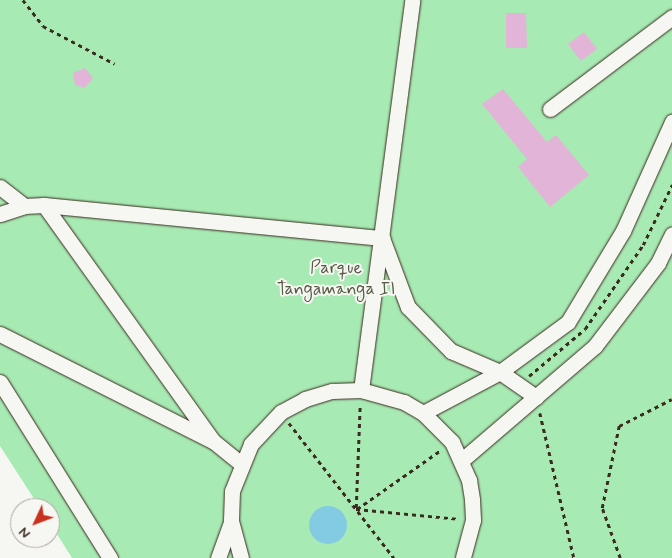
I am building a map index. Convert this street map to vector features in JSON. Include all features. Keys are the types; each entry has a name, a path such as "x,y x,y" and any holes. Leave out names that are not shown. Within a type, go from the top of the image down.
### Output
{"street":[{"path":"361,390 412,0"},
{"path":"550,109 672,17"},
{"path":"423,414 500,372 568,322 623,231 672,122"},
{"path":"0,187 24,206"},
{"path":"1,216 24,206 44,205 382,238"},
{"path":"44,205 213,441"},
{"path":"462,460 595,346 658,262 672,234"},
{"path":"382,238 408,307 451,351 500,372 536,397"},
{"path":"0,334 213,441 240,463"},
{"path":"0,382 110,558"},
{"path":"241,558 231,520 232,491 240,463 264,426 281,412 305,398 332,391 361,390 404,402 423,414 452,442 462,460 471,493 472,520 463,558"},
{"path":"218,558 231,520"}],"path":[{"path":"23,0 43,26 115,64"},
{"path":"518,385 586,330 643,246 672,185"},
{"path":"356,509 361,390"},
{"path":"536,397 574,558"},
{"path":"620,558 602,508 619,426 672,399"},
{"path":"281,412 394,558"},
{"path":"356,509 452,442"},
{"path":"356,509 472,520"}],"green space":[{"name":"Parque Tangamanga II","path":"0,0 672,0 672,558 72,558 60,539 60,498 34,498 0,446"}],"water":[{"path":"328,506 342,511 347,525 342,539 328,544 314,539 309,525 314,511"}],"building":[{"path":"506,13 526,13 527,48 506,48"},
{"path":"584,32 597,49 581,61 568,44"},
{"path":"85,68 93,78 85,88 75,85 73,73"},
{"path":"503,89 547,142 556,135 589,175 550,207 518,167 527,159 482,104"}]}
